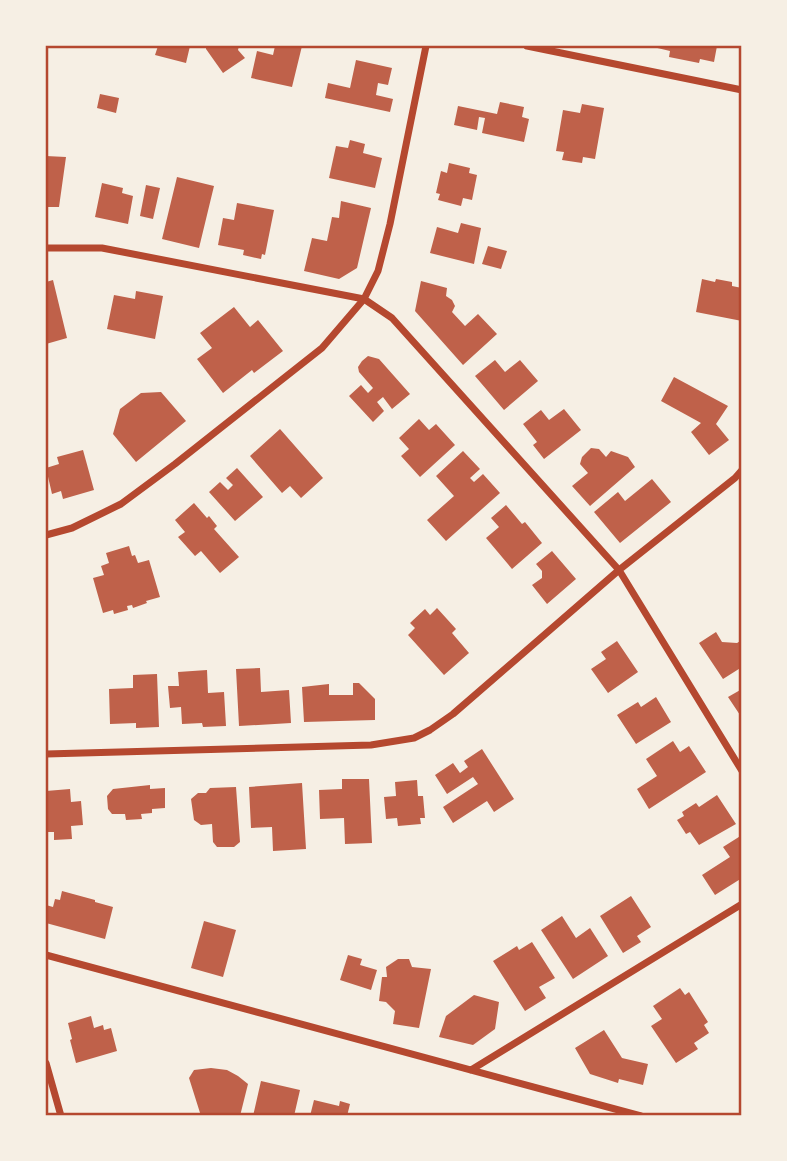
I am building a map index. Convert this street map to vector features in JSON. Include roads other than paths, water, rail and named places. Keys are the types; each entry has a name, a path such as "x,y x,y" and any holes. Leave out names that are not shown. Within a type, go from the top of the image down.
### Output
{"street":[{"path":"46,536 72,528 121,504 175,464 322,348 364,299 378,271 390,224 426,46"},
{"path":"527,46 741,90"},
{"path":"46,248 102,248 364,299 392,318 619,570 741,771"},
{"path":"46,754 371,745 414,738 453,714 619,570 735,478 741,470"},
{"path":"471,1070 741,904"},
{"path":"46,954 641,1115"},
{"path":"46,1063 61,1115"}]}
